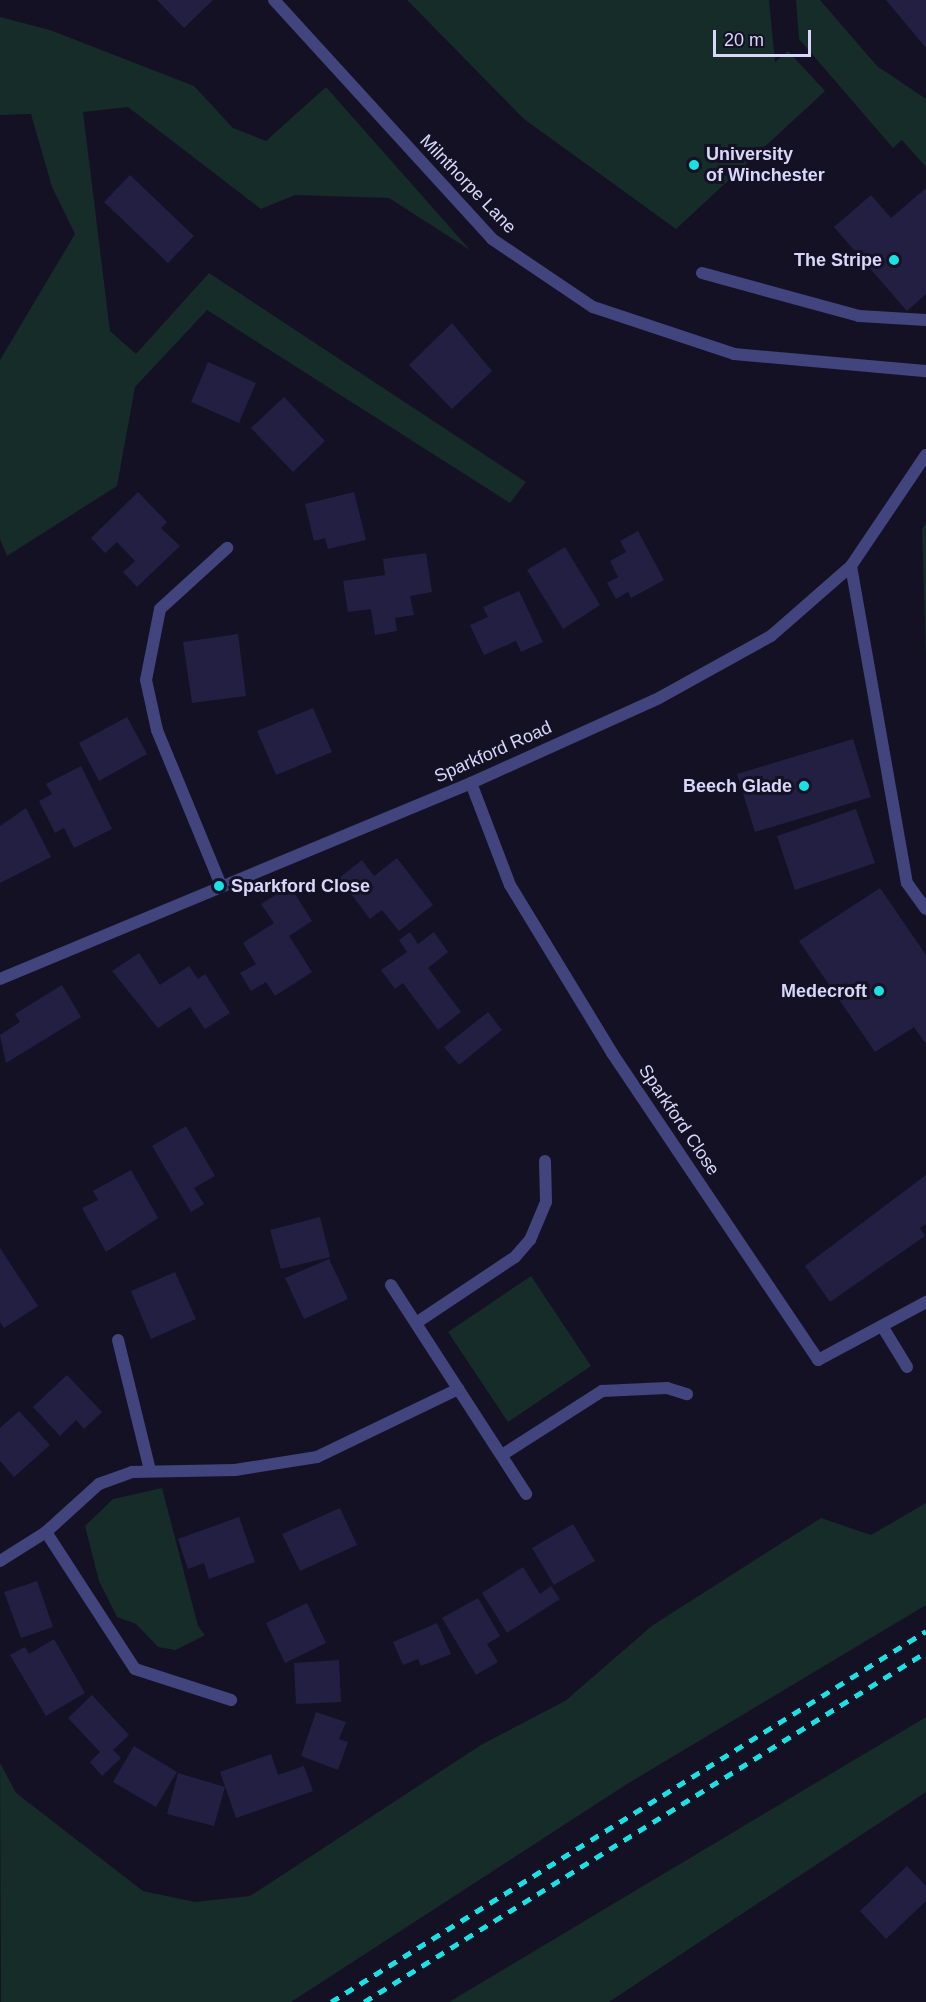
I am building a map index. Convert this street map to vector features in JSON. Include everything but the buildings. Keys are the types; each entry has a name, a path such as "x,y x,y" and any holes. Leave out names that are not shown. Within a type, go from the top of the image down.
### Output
{"street":[{"name":"Milnthorpe Lane","path":"274,0 492,239 592,307 734,354 926,371"},
{"path":"702,273 859,316 926,320"},
{"name":"Sparkford Road","path":"0,979 220,883 471,783 659,698 771,636 851,566 926,455"},
{"path":"220,883 157,730 146,680 160,609 227,548"},
{"path":"851,566 907,883 926,909"},
{"name":"Sparkford Close","path":"471,783 510,885 612,1053 818,1360 926,1302"},
{"path":"416,1323 516,1257 530,1240 546,1202 545,1161"},
{"path":"391,1285 526,1494"},
{"path":"882,1326 907,1367"},
{"path":"118,1340 150,1470"},
{"path":"502,1455 602,1391 667,1388 687,1394"},
{"path":"0,1562 46,1532 99,1484 150,1470 235,1470 317,1457 458,1389"},
{"path":"46,1532 135,1669 231,1700"}],"green space":[{"path":"407,0 769,0 775,62 788,51 825,91 676,229 524,119"},
{"path":"796,0 820,0 877,66 926,99 926,167 902,140 893,148 799,39"},
{"path":"0,17 50,30 194,86 233,128 266,141 326,87 470,250 389,198 295,195 261,209 128,107 83,112 110,331 136,354 209,273 526,482 510,503 207,310 135,387 117,486 7,556 0,539 0,360 75,234 52,187 31,114 0,115"},
{"path":"926,523 926,659 922,529"},
{"path":"531,1276 591,1366 508,1422 448,1332"},
{"path":"162,1488 198,1626 205,1635 176,1650 158,1647 136,1624 117,1617 99,1581 85,1526 113,1499"},
{"path":"926,1503 926,1605 627,1784 291,2002 1,2002 0,1763 16,1793 143,1891 195,1902 250,1896 481,1745 565,1701 653,1625 821,1518 871,1535"},
{"path":"926,1717 926,1792 609,2002 449,2002"}],"railway":[{"path":"331,2002 926,1631"},
{"path":"364,2002 926,1652"}],"place":[{"name":"University of Winchester","path":"694,165"},
{"name":"The Stripe","path":"894,260"},
{"name":"Beech Glade","path":"804,786"},
{"name":"Sparkford Close","path":"219,886"},
{"name":"Medecroft","path":"879,991"}]}
